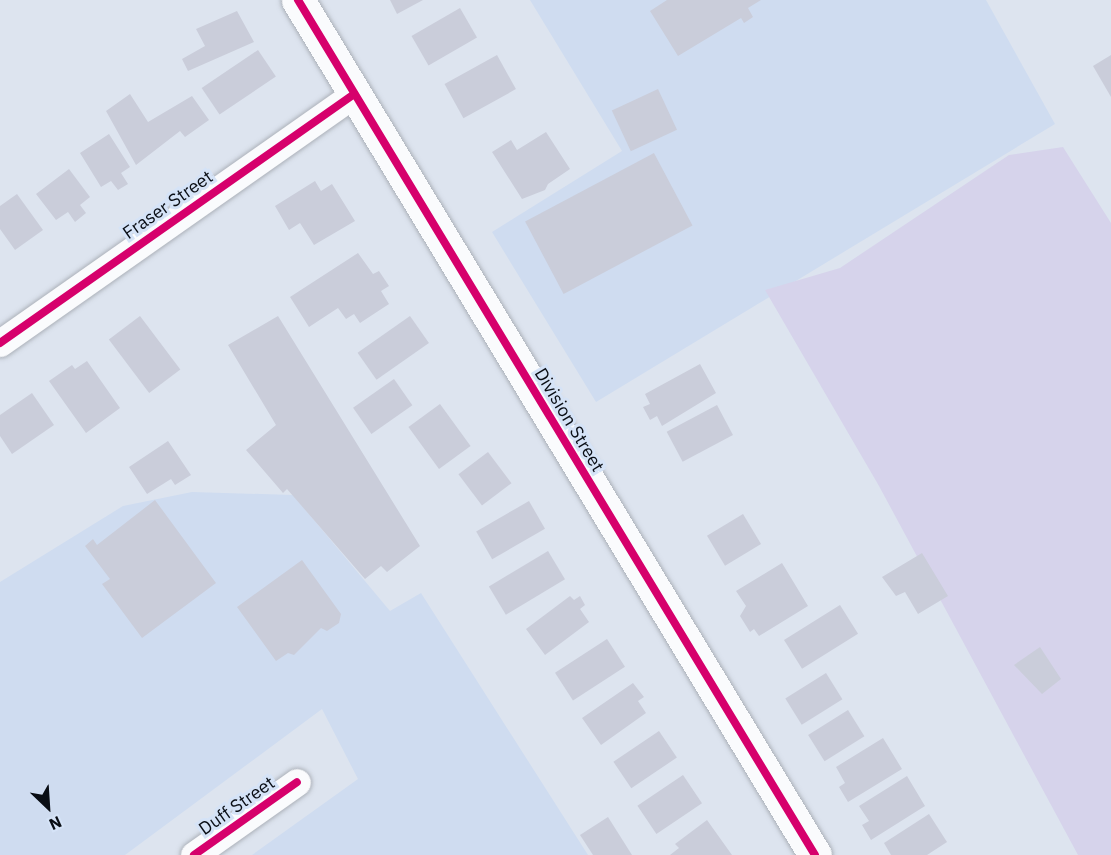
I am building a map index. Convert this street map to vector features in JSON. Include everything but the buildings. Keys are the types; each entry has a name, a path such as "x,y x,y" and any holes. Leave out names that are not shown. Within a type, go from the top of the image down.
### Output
{"main road":[{"name":"Division Street","path":"298,0 815,855"}],"street":[{"name":"Fraser Street","path":"0,343 354,94"},
{"name":"Duff Street","path":"194,855 297,782"}],"shaded area":[{"path":"530,0 986,0 1055,124 596,402 492,232 622,151"},
{"path":"1063,147 1111,223 1111,855 1078,855 879,486 765,290 840,268 1009,155"},
{"path":"192,492 293,495 390,611 421,593 588,855 252,855 358,779 322,709 125,855 0,855 0,582 123,506"}],"cycle path":[{"path":"298,0 815,855"},
{"path":"0,343 354,94"},
{"path":"194,855 297,782"}]}
